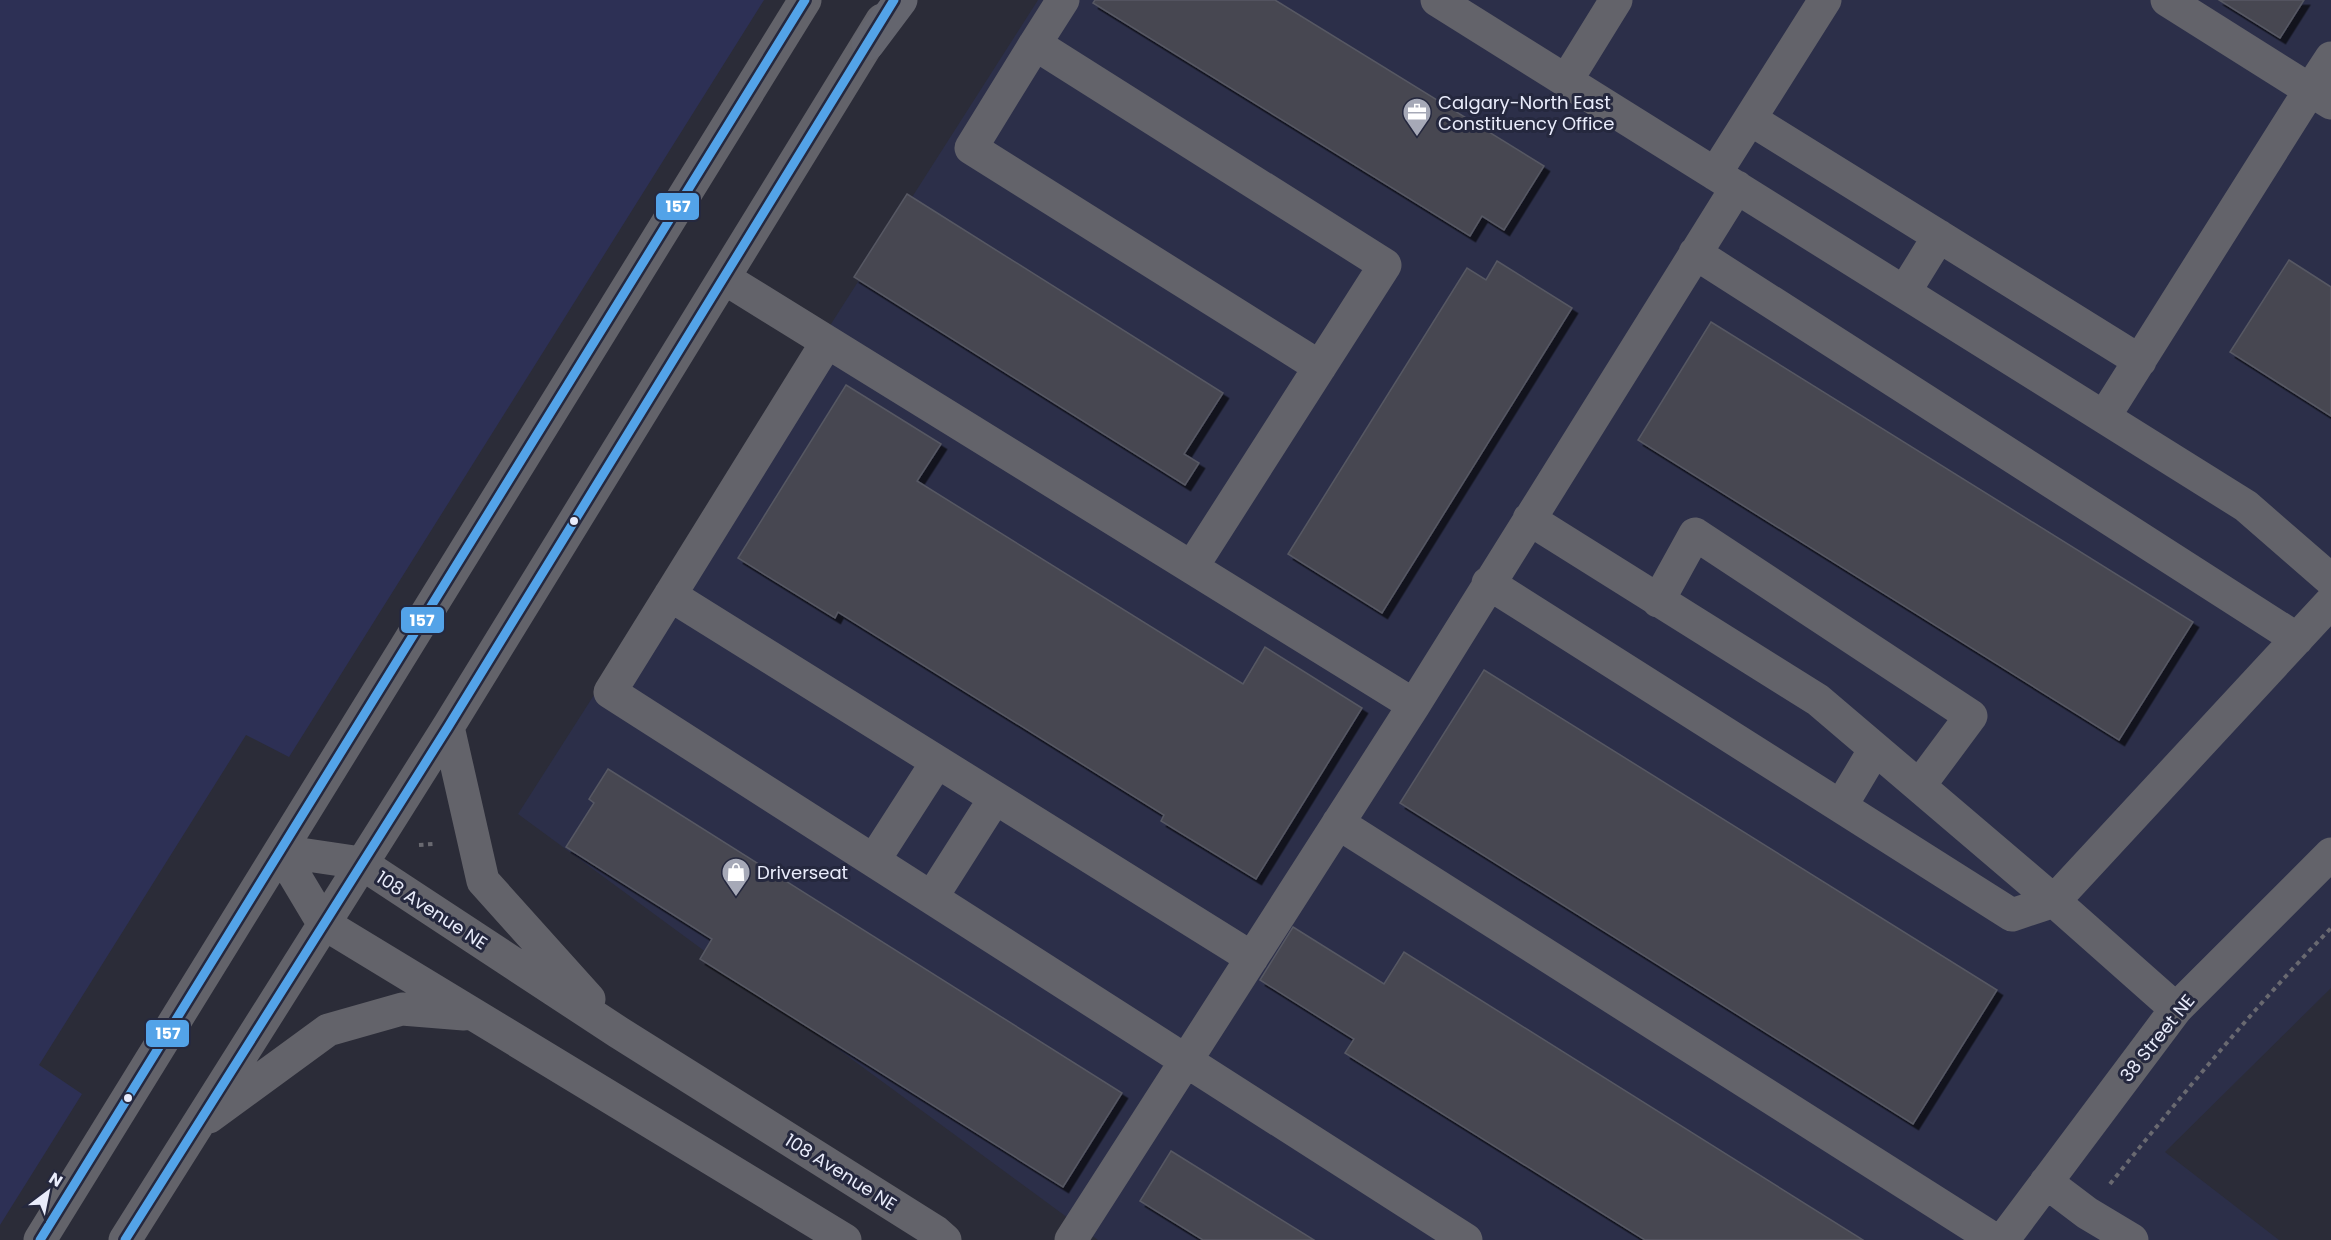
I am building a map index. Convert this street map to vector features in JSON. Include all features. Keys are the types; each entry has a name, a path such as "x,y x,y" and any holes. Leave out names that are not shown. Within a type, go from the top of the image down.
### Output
{"main road":[{"path":"868,44 901,0"}],"street":[{"path":"40,1240 805,0"},
{"path":"125,1240 448,727 894,0"},
{"path":"1063,0 970,148 1320,367"},
{"path":"1437,0 2246,506 2331,580"},
{"path":"1566,81 1616,0"},
{"path":"1071,1240 1414,705 1488,582 1695,253 1750,119 1825,0"},
{"path":"2167,0 2320,97"},
{"path":"1035,44 1385,265 1192,567"},
{"path":"2104,417 2320,97 2331,58"},
{"path":"1750,119 2140,362"},
{"path":"1905,291 1939,236"},
{"path":"1695,253 2297,639"},
{"path":"724,278 1414,705"},
{"path":"827,342 609,692 1466,1240"},
{"path":"1529,519 1818,700 2054,901 2176,1009"},
{"path":"1658,601 1695,534 1971,716 1919,786"},
{"path":"1488,582 2012,915 2054,901 2331,602"},
{"path":"670,596 1252,958"},
{"path":"448,727 483,881 618,1032"},
{"path":"1841,806 1875,749"},
{"path":"874,860 937,762"},
{"path":"932,897 995,798"},
{"path":"1338,824 1995,1240"},
{"path":"280,851 323,923 845,1240"},
{"name":"108 Avenue NE","path":"280,851 361,863 618,1032 936,1232 945,1240"},
{"name":"38 Street NE","path":"2003,1240 2176,1009 2331,854"},
{"path":"195,1127 328,1030 402,1009 470,1014"},
{"path":"2046,1182 2087,1213 2132,1240"}],"path":[{"path":"416,845 433,844"},
{"path":"2087,1213 2172,1107 2261,1002 2331,928"}],"shaded area":[{"path":"0,0 764,0 289,757 246,735 39,1065 82,1094 0,1225"},
{"path":"1038,0 2331,0 2331,988 2165,1152 2279,1240 1098,1240 518,814"}],"building":[{"path":"1095,0 1275,0 1544,166 1504,230 1482,216 1470,236 1093,3"},
{"path":"2219,0 2304,0 2280,38"},
{"path":"907,194 1223,393 1184,454 1199,463 1185,485 854,277"},
{"path":"2289,260 2331,287 2331,416 2230,352"},
{"path":"1497,261 1572,308 1382,613 1288,554 1467,268 1486,280"},
{"path":"1711,322 2193,622 2119,740 1638,440"},
{"path":"846,385 941,444 917,481 1243,684 1265,647 1362,708 1256,879 1161,821 1164,815 838,612 835,618 738,558"},
{"path":"1484,670 1997,990 1913,1124 1400,803"},
{"path":"608,769 1122,1093 1063,1187 700,959 712,939 566,847 594,803 589,799"},
{"path":"1293,927 1384,984 1404,952 1863,1240 1645,1240 1345,1053 1354,1039 1260,980"},
{"path":"1171,1151 1314,1240 1203,1240 1140,1201"}],"transit line":[{"name":"157","path":"40,1240 805,0"},
{"name":"157","path":"125,1240 448,727 894,0"}],"place":[{"name":"Calgary-North East Constituency Office","path":"1417,138"},
{"name":"Driverseat","path":"736,898"}]}
